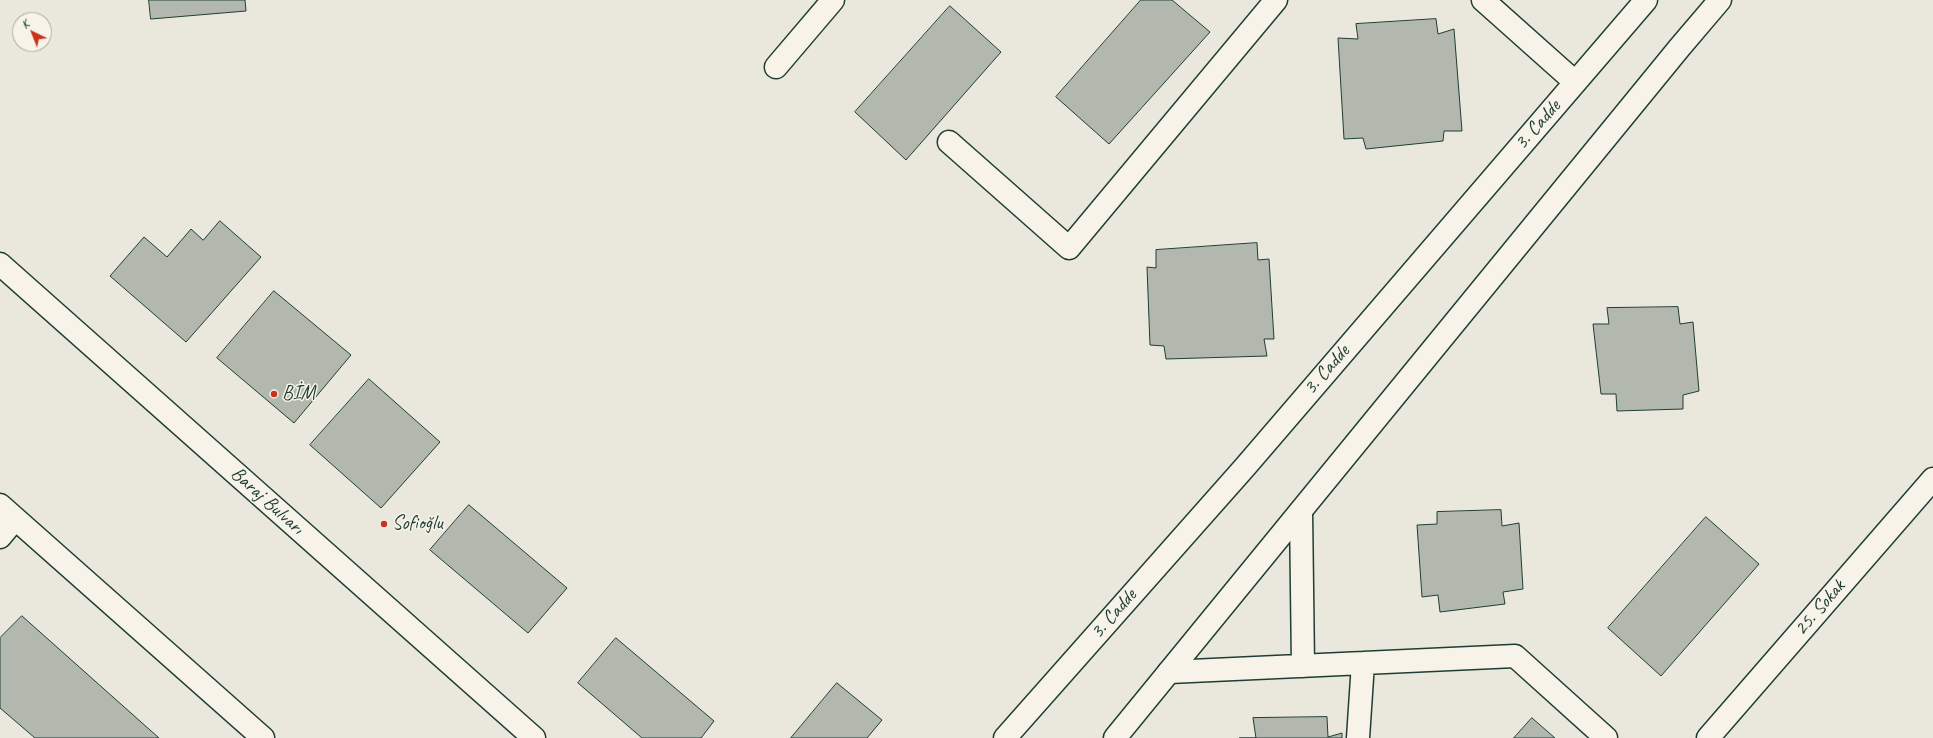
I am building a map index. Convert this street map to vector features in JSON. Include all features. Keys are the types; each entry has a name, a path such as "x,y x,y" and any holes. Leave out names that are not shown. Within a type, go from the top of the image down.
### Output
{"main road":[{"path":"776,67 833,0"},
{"path":"949,142 1069,248 1276,0"},
{"path":"1483,0 1575,82"},
{"name":"3. Cadde","path":"1005,738 1245,467 1646,0"},
{"path":"1115,738 1720,0"},
{"name":"Baraj Bulvarı","path":"0,264 534,738"},
{"name":"25. Sokak","path":"1708,738 1933,479"},
{"path":"1301,511 1303,666"},
{"path":"0,537 8,512 263,738"},
{"path":"1169,672 1515,656 1606,738"},
{"path":"1358,738 1363,663"}],"building":[{"path":"149,0 245,0 246,11 151,19"},
{"path":"1141,0 1172,0 1210,32 1109,144 1056,97"},
{"path":"950,6 1001,52 906,160 855,112"},
{"path":"1436,19 1438,34 1454,29 1462,131 1444,131 1443,141 1366,149 1363,138 1344,139 1338,38 1358,39 1356,24"},
{"path":"220,221 261,257 186,342 110,276 144,237 167,257 191,229 203,240"},
{"path":"1257,243 1258,260 1269,259 1274,339 1264,339 1267,356 1166,359 1164,346 1150,345 1147,267 1156,268 1156,250"},
{"path":"274,291 351,355 294,423 217,358"},
{"path":"1678,307 1680,324 1693,322 1699,391 1683,395 1683,409 1617,411 1616,394 1601,394 1593,324 1609,324 1607,308"},
{"path":"369,379 440,442 381,508 310,445"},
{"path":"469,505 567,588 528,633 430,550"},
{"path":"1501,510 1502,526 1519,523 1523,589 1503,592 1505,604 1440,612 1438,595 1422,597 1417,525 1437,524 1437,512"},
{"path":"1706,517 1759,564 1661,676 1608,628"},
{"path":"22,616 159,738 35,738 0,708 0,638"},
{"path":"616,638 714,721 701,738 642,738 578,683"},
{"path":"837,683 882,720 867,738 791,738"},
{"path":"1327,717 1328,737 1342,733 1342,738 1256,738 1253,718"},
{"path":"1532,718 1555,738 1514,738"}],"place":[{"name":"BİM","path":"274,394"},
{"name":"Sofioğlu","path":"384,524"}]}
